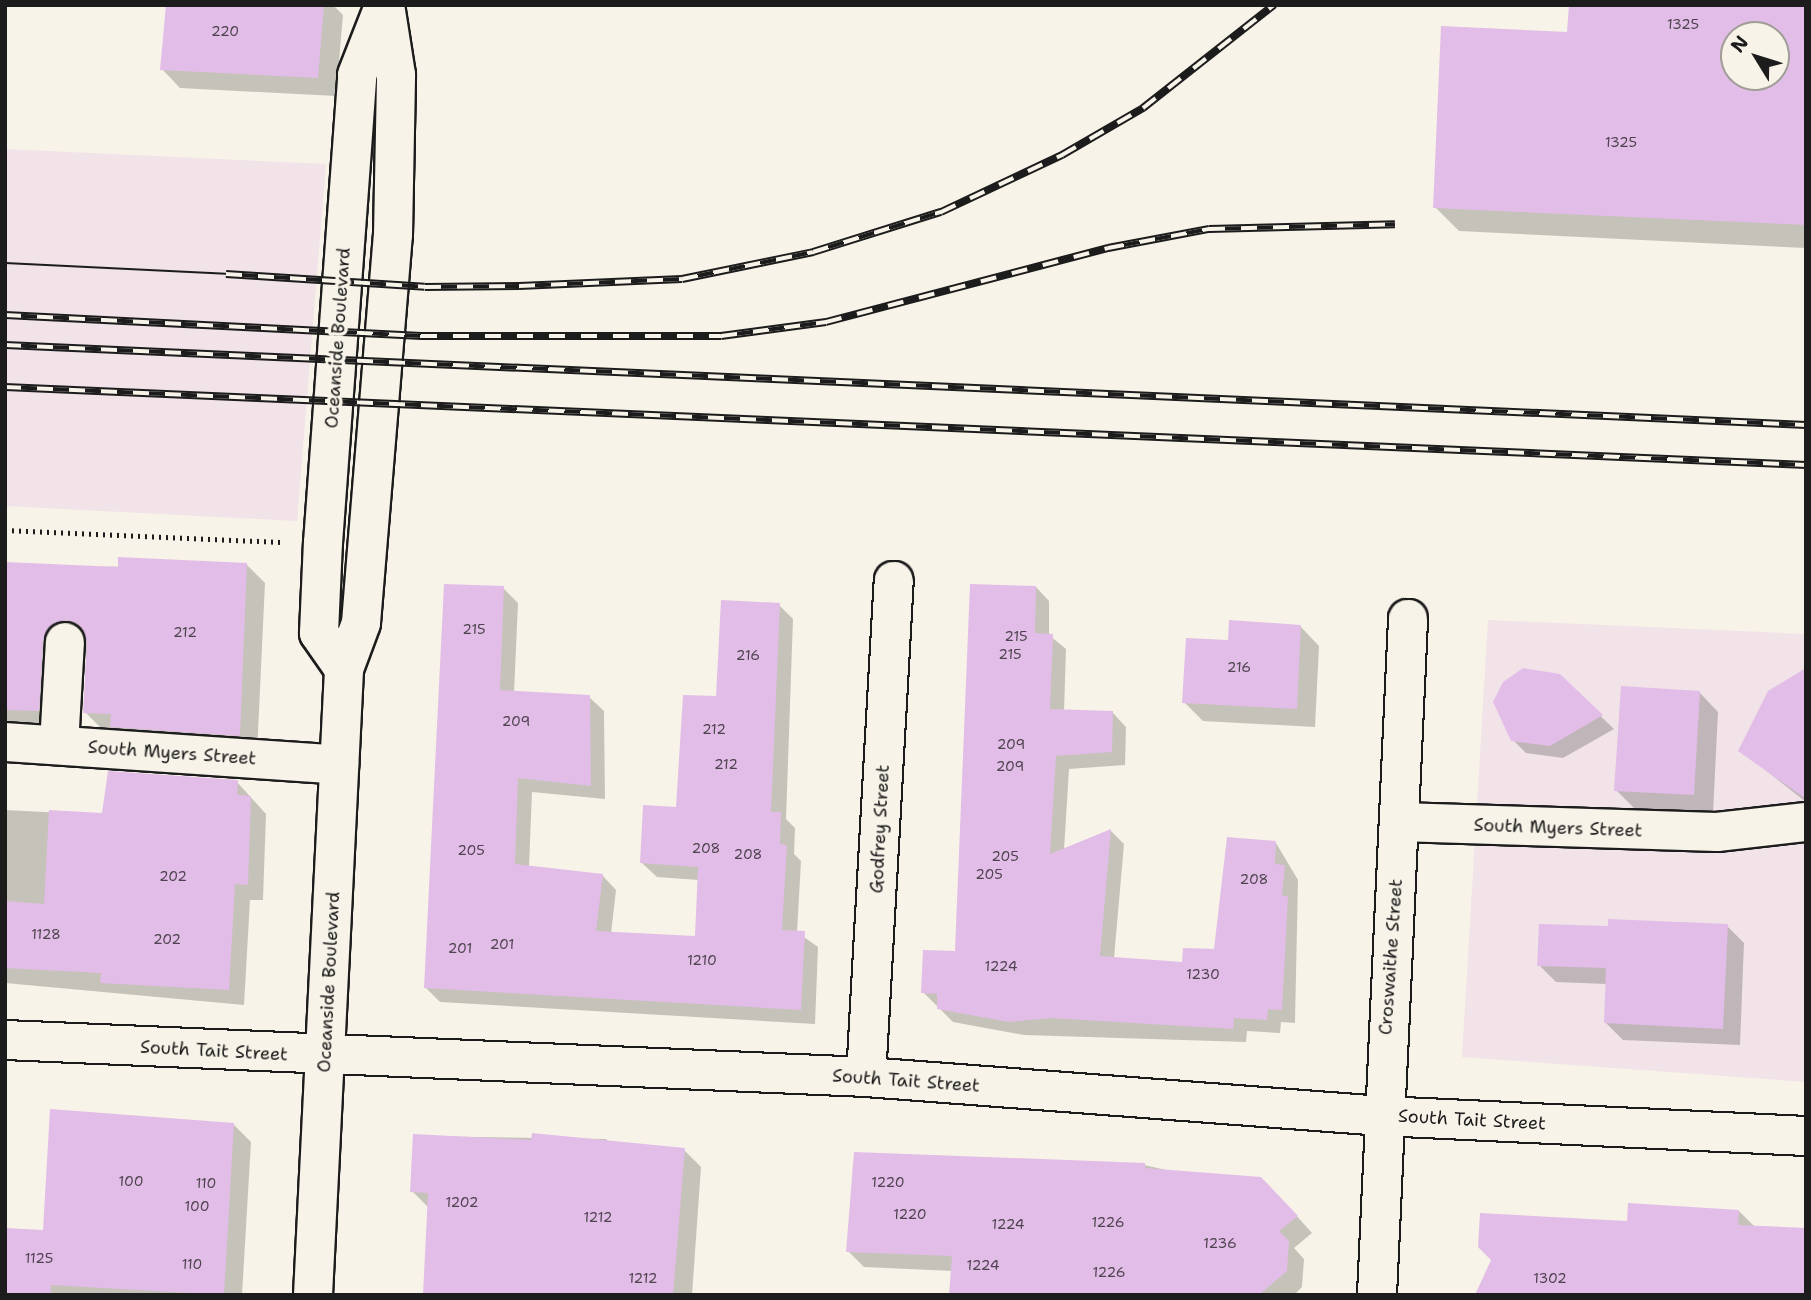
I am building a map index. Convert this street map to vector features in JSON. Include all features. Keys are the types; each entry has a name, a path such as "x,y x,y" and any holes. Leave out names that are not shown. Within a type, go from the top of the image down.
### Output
{"street":[{"name":"Oceanside Boulevard","path":"313,1295 344,669 361,622 390,285 396,75 385,5"},
{"name":"Godfrey Street","path":"866,1077 894,581"},
{"name":"Croswaithe Street","path":"1377,1295 1382,1116 1400,822 1408,619"},
{"path":"59,745 65,642"},
{"name":"South Myers Street","path":"5,742 339,765"},
{"name":"South Myers Street","path":"1400,822 1717,832 1806,822"},
{"name":"South Tait Street","path":"5,1040 326,1057 866,1077 1382,1116 1806,1136"}],"path":[{"path":"5,530 295,542"}],"shaded area":[{"path":"5,149 326,164 297,521 5,506"},
{"path":"1488,620 1806,634 1806,1082 1462,1057"}],"building":[{"path":"166,5 324,5 318,78 160,70"},
{"path":"1569,5 1806,5 1806,225 1433,208 1441,26 1567,32"},
{"path":"118,557 247,563 240,736 110,727 111,714 83,713 87,643 78,624 67,620 55,623 43,640 39,711 5,710 5,562 118,567"},
{"path":"444,584 504,586 500,690 590,695 591,786 518,778 515,864 603,874 596,931 695,936 698,867 640,863 643,805 676,807 683,695 716,696 721,600 780,603 771,812 781,812 780,844 787,845 782,930 805,931 801,1010 424,988"},
{"path":"970,584 1036,586 1035,633 1053,634 1050,709 1113,711 1112,752 1056,756 1050,854 1111,829 1100,956 1182,962 1183,948 1214,949 1227,837 1276,841 1275,864 1285,865 1282,896 1288,896 1282,1010 1268,1009 1267,1020 1234,1018 1233,1029 1051,1018 1009,1022 937,1009 937,994 921,993 923,950 955,951"},
{"path":"1229,620 1301,625 1297,709 1182,703 1186,638 1228,640"},
{"path":"1523,668 1560,674 1603,715 1550,746 1511,741 1493,702 1503,682"},
{"path":"1806,668 1806,799 1738,751 1768,691"},
{"path":"1621,686 1700,691 1694,795 1614,791"},
{"path":"108,771 238,780 237,795 251,796 248,885 235,884 229,990 100,983 101,973 5,968 5,901 44,904 49,810 102,813"},
{"path":"1608,919 1728,924 1723,1029 1604,1023 1606,968 1537,966 1539,924 1608,926"},
{"path":"50,1109 234,1123 224,1295 51,1285 51,1295 5,1295 5,1228 43,1230"},
{"path":"532,1133 685,1148 673,1295 423,1295 428,1193 410,1192 413,1134 531,1140"},
{"path":"854,1152 1145,1163 1145,1168 1261,1177 1298,1216 1279,1231 1289,1241 1287,1271 1259,1295 949,1295 952,1256 846,1252"},
{"path":"1628,1203 1739,1210 1738,1225 1806,1228 1806,1295 1475,1295 1491,1260 1478,1247 1480,1213 1627,1221"}],"tram line":[{"path":"5,263 226,274"}],"railway":[{"path":"226,274 425,287 519,286 682,279 813,252 941,212 1062,155 1143,108 1274,5"},
{"path":"5,315 421,336 721,336 826,322 1108,248 1209,229 1395,224"},
{"path":"5,345 1806,425"},
{"path":"5,387 1806,465"}]}
